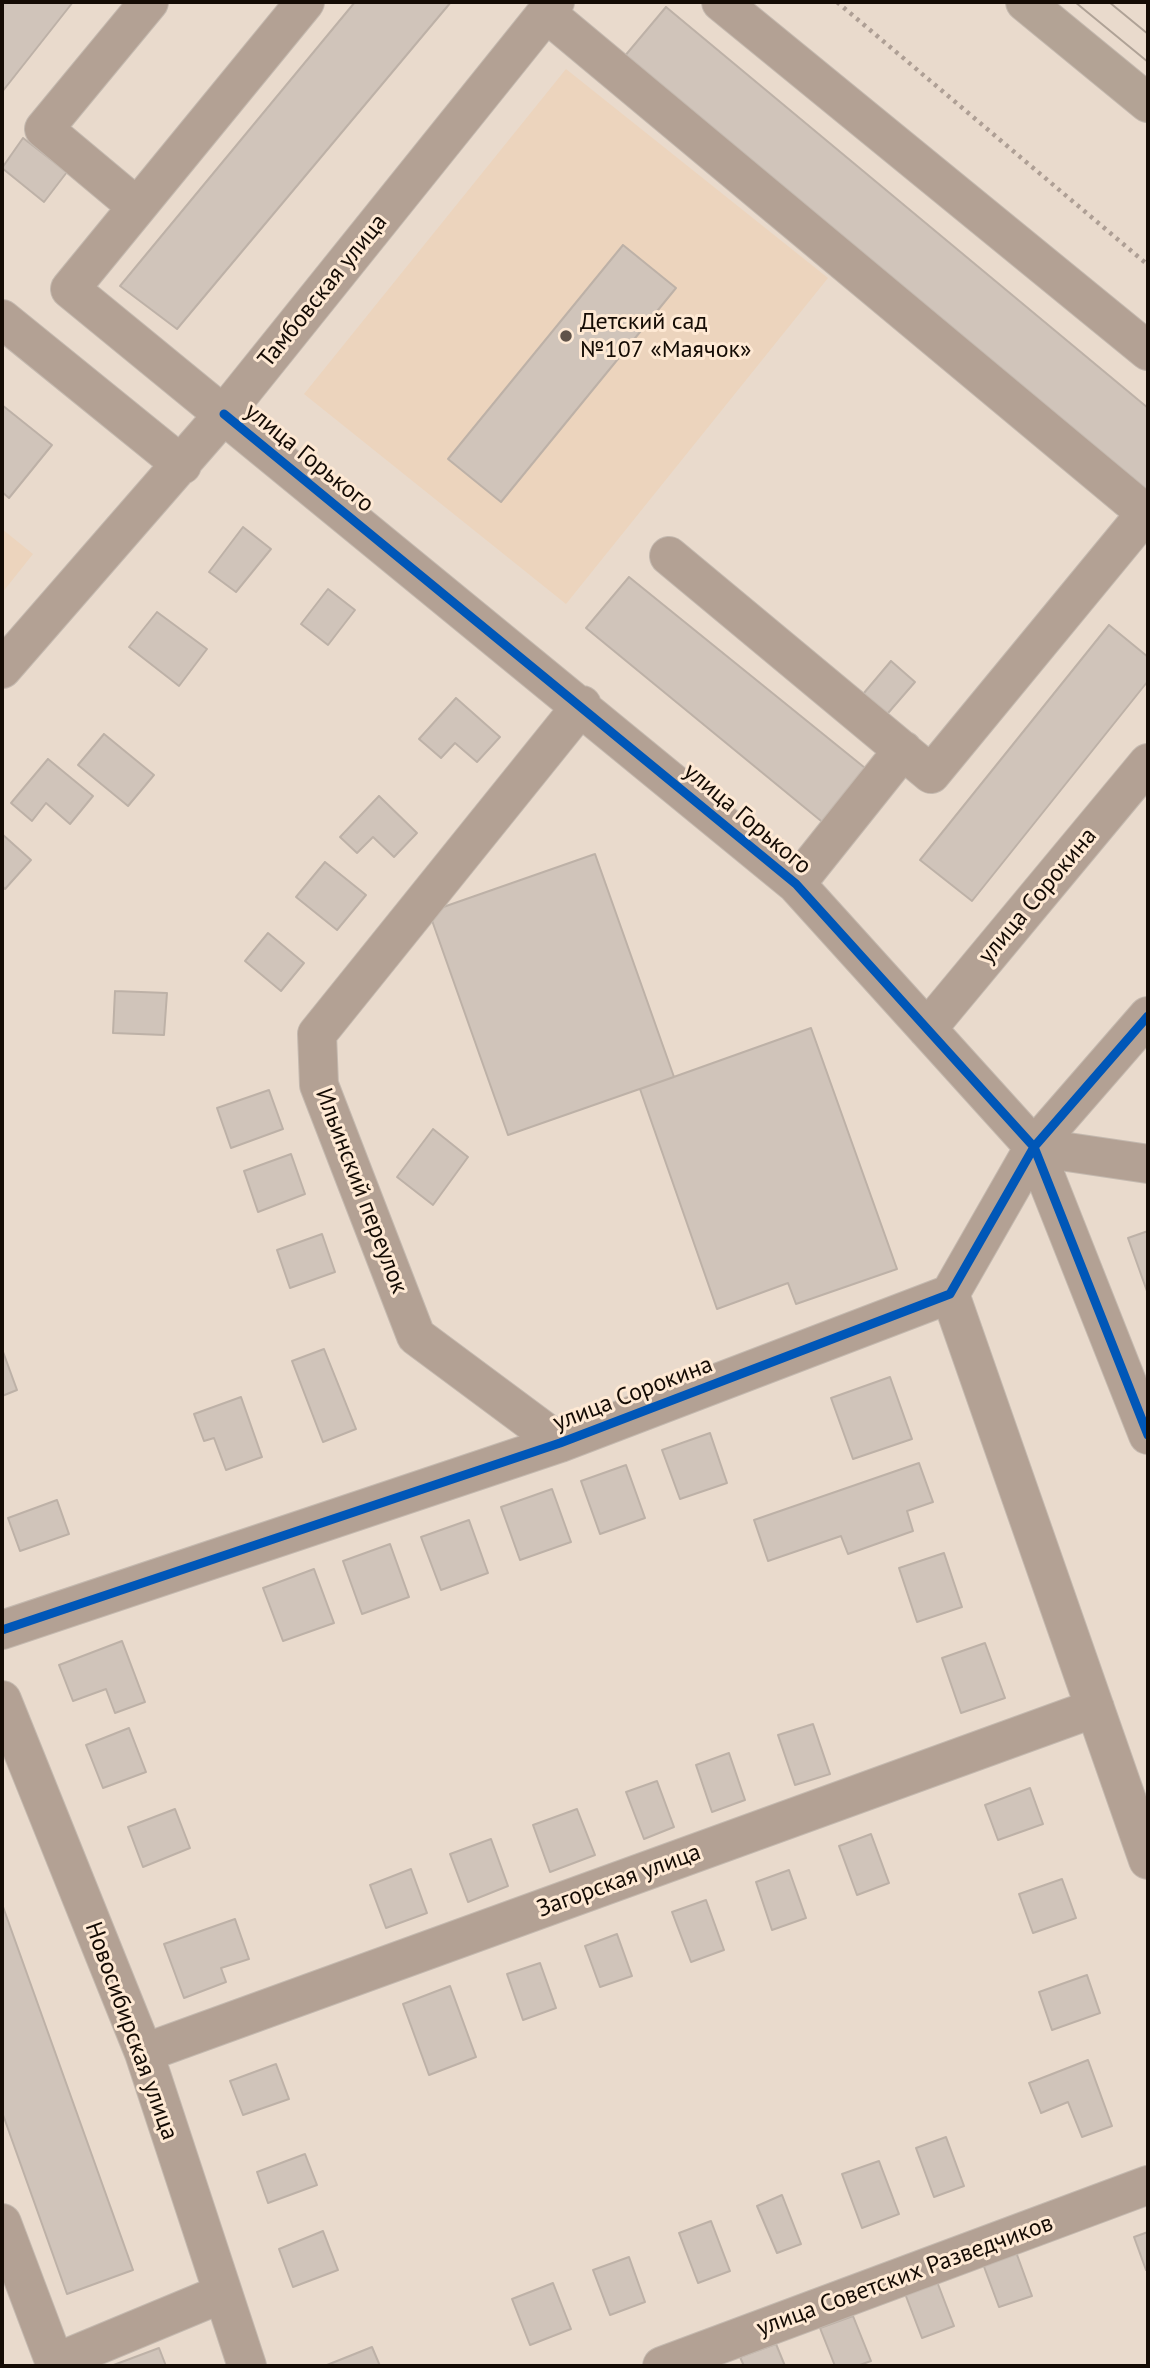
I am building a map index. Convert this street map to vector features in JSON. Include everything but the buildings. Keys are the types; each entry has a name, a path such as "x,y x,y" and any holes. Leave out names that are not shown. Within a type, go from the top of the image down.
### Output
{"main road":[{"path":"1025,2 1148,103"}],"street":[{"path":"149,2 44,129 136,206 305,2"},
{"path":"720,2 1148,351"},
{"path":"550,7 1147,514 931,774 669,556"},
{"name":"Тамбовская улица","path":"2,669 182,465 550,7"},
{"name":"улица Горького","path":"136,206 69,289 582,705 796,884 1034,1147 1148,1435"},
{"path":"2,319 182,465"},
{"name":"Ильинский переулок","path":"560,1443 416,1336 319,1085 317,1034 582,705"},
{"path":"796,884 903,750"},
{"name":"улица Сорокина","path":"927,1029 1148,763"},
{"path":"1148,1016 1034,1147 950,1294 1148,1860"},
{"path":"1034,1147 1148,1164"},
{"name":"улица Сорокина","path":"2,1630 560,1443 950,1294"},
{"name":"Новосибирская улица","path":"2,1700 144,2053 221,2294 247,2366"},
{"name":"Загорская улица","path":"144,2053 1095,1708"},
{"name":"улица Советских Разведчиков","path":"662,2366 1148,2185"},
{"path":"2,2223 55,2365 221,2294"}],"path":[{"path":"837,2 1148,265"}],"shaded area":[{"name":"Детский сад №107 «Маячок»","path":"566,69 828,278 566,604 304,394"},
{"path":"2,529 33,554 2,593"}],"tram line":[{"path":"1075,2 1148,62"},
{"path":"1109,2 1148,34"}],"cycle path":[{"path":"224,414 796,884 1034,1147 1148,1435"},
{"path":"2,1630 560,1443 950,1294 1034,1147 1148,1016"}],"place":[{"name":"Детский сад №107 «Маячок»","path":"566,336"}]}
